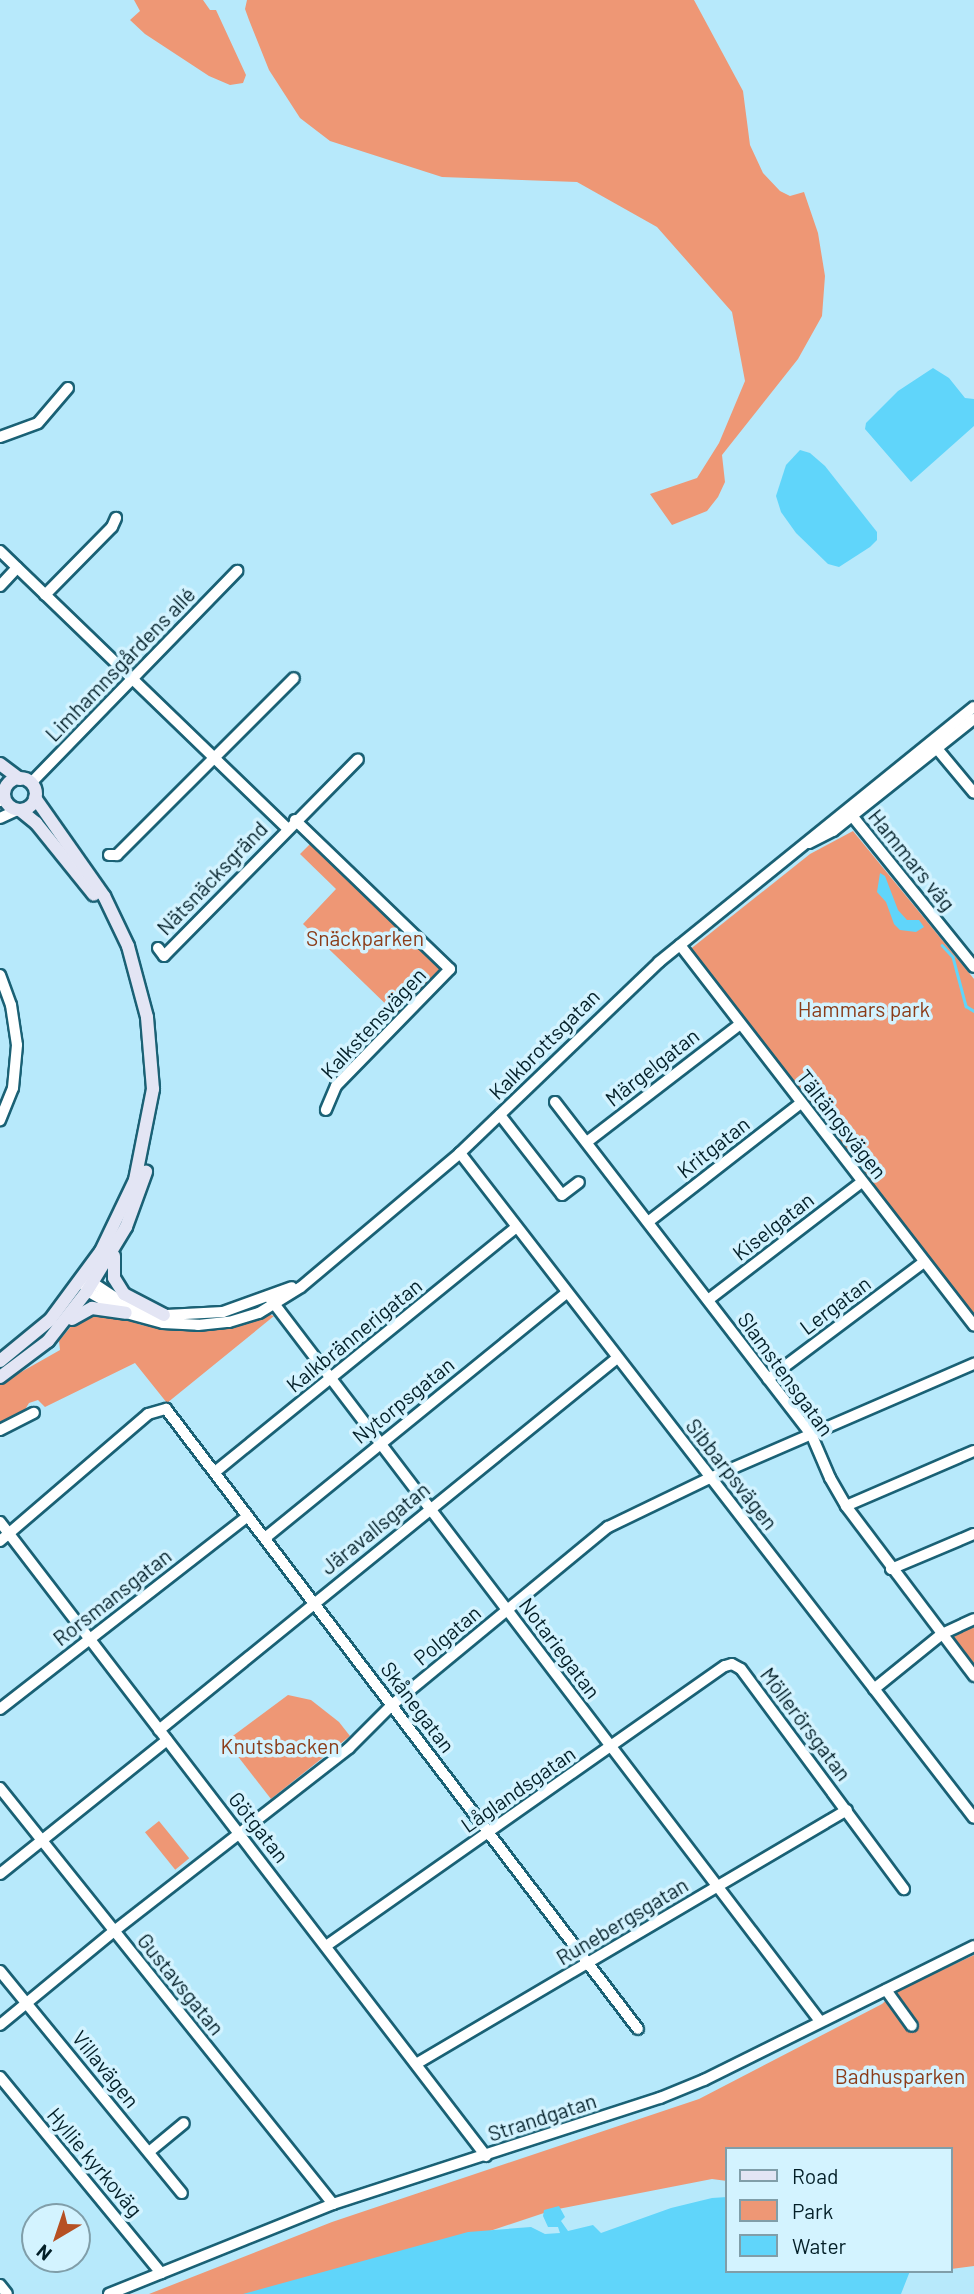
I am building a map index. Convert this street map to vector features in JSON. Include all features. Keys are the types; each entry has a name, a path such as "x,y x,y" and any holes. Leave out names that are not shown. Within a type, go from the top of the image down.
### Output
{"main road":[{"path":"0,764 25,781 104,896 128,946 147,1017 153,1089 154,1132 147,1169 136,1204 117,1243 48,1341"},
{"path":"25,781 11,781 2,791 8,806 36,822 86,883 122,942 138,979"},
{"path":"18,810 28,808 35,798"},
{"path":"0,1360 50,1320 87,1285 135,1180 153,1089"},
{"path":"117,1243 112,1267 118,1286 134,1302 164,1315"},
{"path":"0,1377 82,1311 92,1308 126,1313"}],"street":[{"path":"0,437 38,423 68,388"},
{"path":"45,595 112,527 116,518"},
{"name":"Kalkstensvägen","path":"0,551 215,757 450,968 335,1086 326,1110"},
{"path":"0,586 17,568"},
{"name":"Limhamnsgårdens allé","path":"25,781 132,679 237,571"},
{"path":"109,856 117,855 294,678"},
{"name":"Kalkbrottsgatan","path":"935,746 974,706"},
{"name":"Kalkbrottsgatan","path":"87,1285 126,1313 163,1323 208,1325 249,1316 314,1276 460,1153 613,1003 680,945 806,845 825,837 850,813 974,719"},
{"path":"935,746 974,793"},
{"path":"291,824 358,759"},
{"path":"0,818 18,810"},
{"name":"Hammars väg","path":"850,813 974,967"},
{"name":"Nätsnäcksgränd","path":"158,948 164,956 291,824"},
{"name":"Tältängsvägen","path":"680,945 974,1326"},
{"path":"0,975 11,1005 17,1045 13,1088 0,1121"},
{"name":"Märgelgatan","path":"587,1142 740,1024"},
{"name":"Slamstensgatan","path":"555,1102 811,1436 846,1506 974,1676"},
{"name":"Kritgatan","path":"648,1222 801,1103"},
{"path":"500,1115 562,1195 579,1182"},
{"name":"Sibbarpsvägen","path":"460,1153 974,1818"},
{"name":"Kiselgatan","path":"708,1300 862,1182"},
{"name":"Kalkbrännerigatan","path":"215,1472 516,1227"},
{"name":"Lergatan","path":"768,1379 924,1262"},
{"name":"Kalkbrottsgatan","path":"87,1285 128,1306 164,1315 223,1312 272,1301"},
{"name":"Nytorpsgatan","path":"265,1538 567,1293"},
{"name":"Notariegatan","path":"272,1301 820,2021"},
{"name":"Järavallsgatan","path":"159,1730 617,1358"},
{"name":"Polgatan","path":"0,2025 114,1931 349,1748 392,1705 608,1527 710,1478 974,1364"},
{"name":"Skånegatan","path":"9,1534 148,1414 166,1409 638,2029"},
{"path":"0,1430 34,1413"},
{"path":"846,1506 974,1451"},
{"name":"Rorsmansgatan","path":"0,1709 248,1516"},
{"name":"Götgatan","path":"0,1522 486,2156"},
{"path":"0,1541 9,1534"},
{"path":"891,1569 974,1534"},
{"path":"874,1689 942,1634 974,1619"},
{"name":"Låglandsgatan","path":"326,1946 612,1748 725,1666 732,1664"},
{"name":"Möllerörsgatan","path":"732,1664 741,1669 904,1889"},
{"path":"0,1874 167,1740"},
{"name":"Gustavsgatan","path":"0,1788 333,2204"},
{"name":"Runebergsgatan","path":"416,2064 847,1811"},
{"name":"Strandgatan","path":"110,2294 333,2204 660,2098 974,1946"},
{"name":"Villavägen","path":"0,1971 182,2193"},
{"path":"886,1990 912,2026"},
{"name":"Hyllie kyrkoväg","path":"0,2077 161,2273"},
{"path":"149,2152 184,2123"},
{"path":"0,2285 7,2294"}],"green space":[{"path":"134,0 203,0 210,10 216,10 246,75 243,83 230,85 209,76 145,34 130,20 140,11"},
{"path":"247,0 694,0 743,91 750,145 763,173 780,191 790,196 804,192 818,233 825,276 822,316 798,359 722,455 725,482 707,511 672,525 650,494 697,478 719,443 745,381 732,312 657,227 577,182 442,177 330,141 300,118 269,70 245,9"},
{"name":"Hammars park","path":"853,831 974,979 974,1321 688,951 810,854"},
{"name":"Snäckparken","path":"312,842 443,968 397,1015 303,924 336,889 300,854"},
{"path":"92,1312 123,1317 141,1325 196,1330 238,1324 267,1314 274,1316 167,1403 135,1363 45,1407 38,1400 29,1403 23,1413 0,1424 0,1384 60,1350 59,1341 77,1319"},
{"path":"974,1625 974,1669 955,1643 954,1637 958,1631"},
{"name":"Knutsbacken","path":"288,1695 311,1700 339,1722 350,1736 271,1799 226,1741"},
{"path":"159,1821 189,1858 175,1870 145,1832"},
{"name":"Badhusparken","path":"974,1955 974,2266 953,2269 953,2147 726,2147 726,2181 712,2179 553,2210 451,2244 273,2294 149,2294 332,2222 699,2099 882,2004 895,1992"}],"water":[{"path":"933,368 949,378 965,398 974,399 974,426 911,482 865,429 866,423 898,391"},
{"path":"800,450 810,453 825,466 877,532 877,540 870,547 839,567 828,564 796,533 781,512 776,496 786,465"},
{"path":"880,873 885,876 898,910 907,920 919,920 924,927 916,932 900,930 894,924 886,902 877,892"},
{"path":"726,2197 726,2273 909,2273 901,2294 243,2294 468,2232 531,2227 545,2234 560,2233 558,2227 548,2227 543,2216 544,2210 559,2206 565,2217 561,2221 568,2231 593,2225 601,2233 671,2208"}],"waterway":[{"path":"942,945 953,957 966,1006 974,1011"}]}
